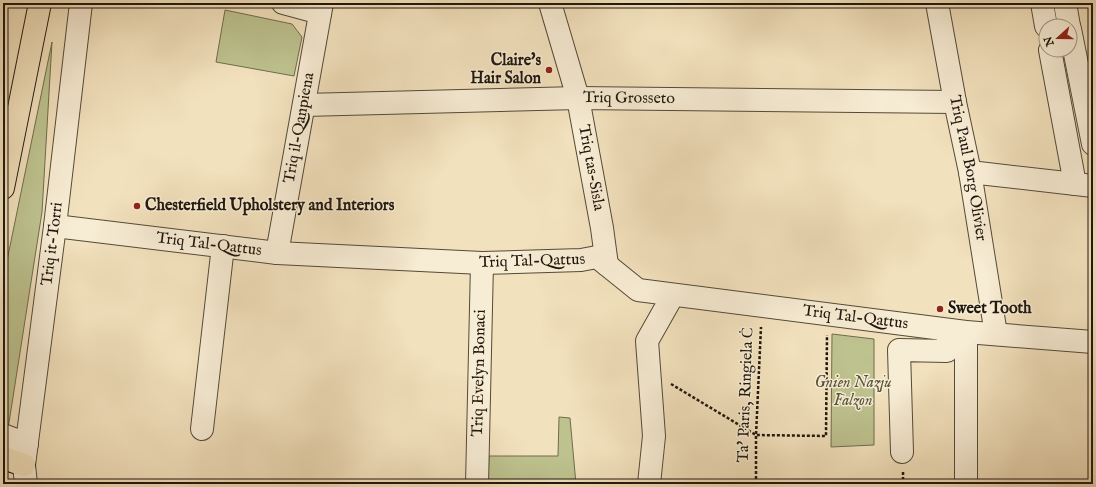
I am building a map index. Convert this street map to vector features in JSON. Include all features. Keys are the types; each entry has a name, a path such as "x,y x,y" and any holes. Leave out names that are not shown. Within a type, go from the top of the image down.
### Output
{"main road":[{"path":"3,188 40,5"},
{"path":"3,458 25,464"}],"street":[{"name":"Triq it-Torri","path":"25,464 81,3"},
{"path":"283,3 321,8"},
{"name":"Triq tas-Sisla","path":"550,3 578,98 608,265"},
{"name":"Triq Paul Borg Olivier","path":"937,3 955,102 970,172 996,334"},
{"path":"1042,3 1045,18"},
{"path":"1065,3 1068,18"},
{"name":"Triq il-Qanpiena","path":"277,253 321,8"},
{"path":"970,172 1084,185 1052,58"},
{"path":"1076,58 1093,144"},
{"name":"Triq Grosseto","path":"304,105 578,98 955,102"},
{"name":"Triq Tal-Qattus","path":"55,226 277,253 482,263 581,260 597,257 638,290 957,331 1093,342"},
{"path":"202,430 223,246"},
{"name":"Triq Evelyn Bonaci","path":"477,484 482,263"},
{"path":"650,484 654,436 647,341 673,295"},
{"path":"902,452 899,350 947,351 957,331"},
{"path":"957,331 966,484"},
{"path":"3,435 25,464"}],"path":[{"name":"Ta' Paris, Ringiela Ċ","path":"756,484 756,435 762,306"},
{"path":"650,372 756,435 826,436 827,333"}],"green space":[{"path":"225,10 292,24 302,37 294,76 216,62"},
{"path":"52,42 42,212 8,429 3,424 3,280"},
{"name":"Gnien Nazju Falzon","path":"832,334 874,339 874,445 831,447"},
{"path":"559,417 570,418 576,484 488,484 489,456 558,456"}],"place":[{"name":"Claire's Hair Salon","path":"549,70"},
{"name":"Chesterfield Upholstery and Interiors","path":"137,206"},
{"name":"Sweet Tooth","path":"940,309"}]}
